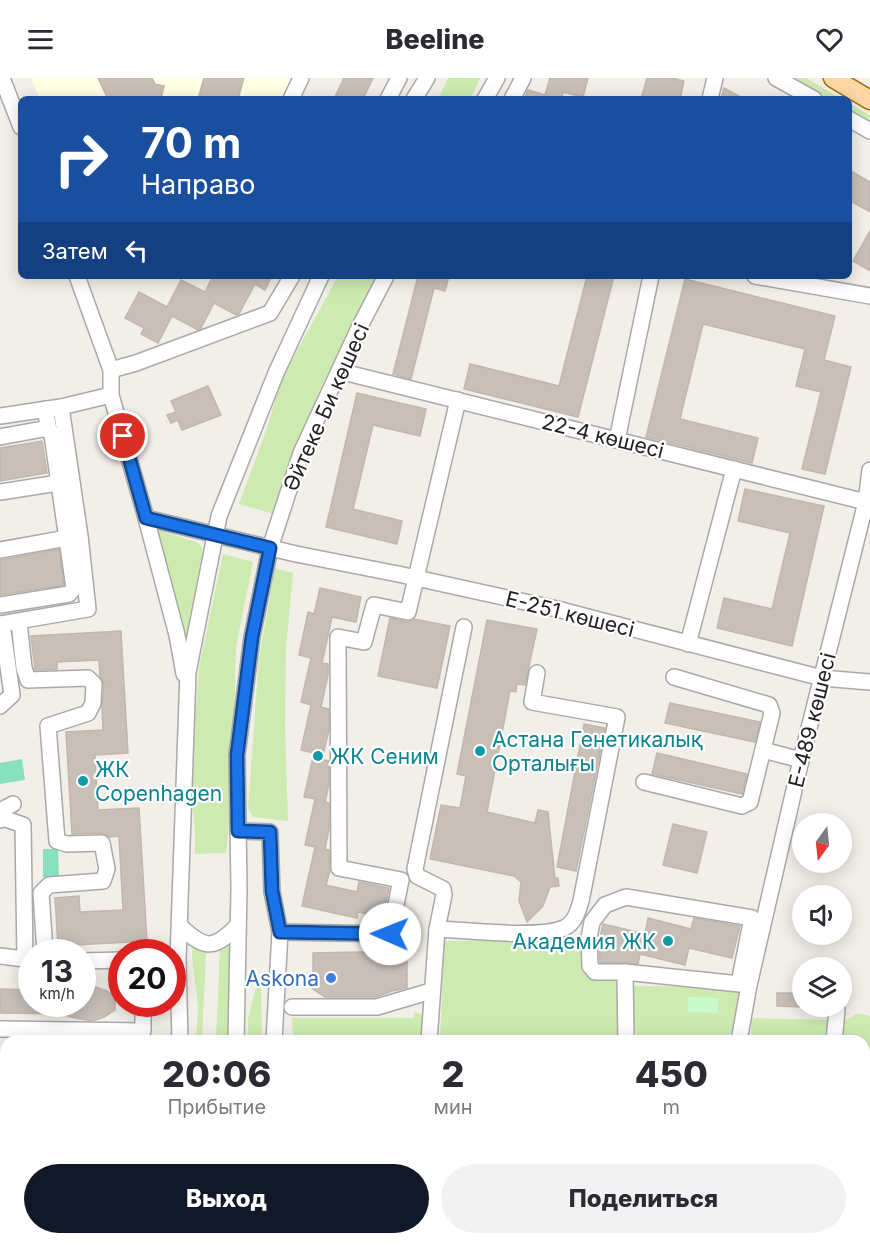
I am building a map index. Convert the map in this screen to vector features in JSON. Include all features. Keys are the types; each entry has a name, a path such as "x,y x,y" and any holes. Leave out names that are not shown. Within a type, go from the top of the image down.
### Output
{"main road":[{"path":"833,78 870,100"}],"street":[{"path":"292,96 301,78"},
{"path":"390,96 399,78"},
{"path":"416,96 427,78"},
{"path":"514,96 523,78"},
{"path":"711,96 715,78"},
{"path":"776,78 809,96"},
{"path":"486,96 494,80"},
{"path":"3,86 18,120"},
{"path":"852,121 870,131"},
{"path":"77,279 111,370 111,394 177,635 187,686"},
{"path":"111,370 136,363 270,313 290,279"},
{"path":"178,939 187,686 219,516 276,373 320,279"},
{"name":"Әйтеке Би көшесі","path":"236,1035 237,755 252,637 270,548 301,453 385,279"},
{"path":"617,440 650,279"},
{"path":"772,279 870,296"},
{"name":"22-4 көшесі","path":"339,371 866,502"},
{"path":"0,416 61,407 111,394"},
{"path":"280,932 390,934 401,880 339,868 338,637 364,642 374,604 408,612 458,400"},
{"path":"0,706 12,695 1,624 88,609 61,407"},
{"path":"0,605 69,594 74,588 52,435 48,430 45,410"},
{"path":"0,437 48,430"},
{"path":"688,644 734,469"},
{"name":"Е-489 көшесі","path":"740,1035 744,984 758,920 866,502 870,470"},
{"path":"0,492 58,483"},
{"name":"Е-251 көшесі","path":"146,518 270,548 557,609 822,678 870,682"},
{"path":"0,550 67,538"},
{"path":"19,622 24,668 28,680 88,678 94,684 93,703 87,713 48,726 57,841 67,844 102,843 107,869 103,881 49,885 41,893 44,939"},
{"path":"429,1035 437,929 444,895 443,889 417,876 415,869 464,627"},
{"path":"437,929 513,933 546,932 565,928 575,919 581,901 617,717 532,702 537,673"},
{"path":"644,782 742,806 750,802 772,713 769,705 674,677"},
{"path":"763,750 801,760"},
{"path":"0,820 3,818 23,825 27,939"},
{"path":"238,831 270,832 272,891 280,932 274,1035"},
{"path":"744,984 625,972 596,972 590,966 589,938 592,922 605,905 626,897 758,920"},
{"path":"180,926 192,938 206,944 220,941 238,925"},
{"path":"0,956 18,959"},
{"path":"625,972 626,1035"},
{"path":"292,1007 376,1007 431,991"},
{"path":"0,1029 143,1031 143,1017"},
{"path":"179,1017 180,1035"},
{"path":"835,1035 836,1017"}],"shaded area":[{"path":"31,78 292,78 283,96 39,96"}],"green space":[{"path":"448,78 480,78 472,96 439,96"},
{"path":"792,78 806,78 837,96 823,96"},
{"path":"852,105 870,115 870,123 852,113"},
{"path":"336,279 377,279 321,387 283,484 274,514 239,504 268,425 281,380"},
{"path":"154,529 197,542 203,549 184,649"},
{"path":"223,554 253,562 236,647 232,798 226,853 195,854 190,784 199,667"},
{"path":"275,568 293,573 286,649 285,725 288,821 253,817 248,808 259,658"},
{"path":"22,759 25,780 0,784 0,763"},
{"path":"43,849 58,849 59,877 43,877"},
{"path":"581,939 586,967 621,977 622,1035 440,1035 444,941"},
{"path":"234,942 231,1035 216,1035 220,950"},
{"path":"193,944 206,952 202,1035 196,1035 198,1008 192,956"},
{"path":"257,982 261,982 262,1035 248,1035 248,1018"},
{"path":"631,986 741,987 736,1023 728,1035 638,1035 631,1008"},
{"path":"688,997 719,998 717,1013 688,1012"},
{"path":"414,1012 425,1015 423,1035 293,1035 292,1018 413,1018"},
{"path":"858,1013 870,1016 870,1035 841,1035 844,1021"},
{"path":"751,1018 830,1020 829,1035 753,1035 751,1032"}],"building":[{"path":"98,78 152,78 155,84 164,86 162,96 107,96"},
{"path":"204,78 244,78 239,96 199,96"},
{"path":"344,78 373,78 364,96 335,96"},
{"path":"550,78 588,78 583,96 563,92 562,96 525,96 528,90 545,95"},
{"path":"647,78 672,78 684,81 681,96 642,96"},
{"path":"724,88 739,96 722,96"},
{"path":"852,172 870,182 870,212 852,202"},
{"path":"870,231 870,271 853,261"},
{"path":"212,279 270,279 265,290 255,284 239,314 236,315 214,303 198,330 172,316 158,343 141,334 144,328 125,318 139,292 167,307 181,280 205,292"},
{"path":"417,279 448,279 445,291 434,288 411,379 393,374"},
{"path":"586,279 613,279 578,417 464,389 470,364 559,386"},
{"path":"685,279 835,316 824,360 851,367 825,474 802,469 821,392 796,386 805,349 703,324 680,419 758,438 752,463 646,437"},
{"path":"208,386 221,415 182,430 178,420 171,423 167,415 176,412 171,401"},
{"path":"357,393 426,409 420,436 373,425 353,509 402,521 397,544 326,527"},
{"path":"42,441 47,473 0,481 0,448"},
{"path":"745,489 824,506 792,646 717,628 724,598 772,609 790,533 738,521"},
{"path":"59,549 64,585 0,595 0,560"},
{"name":"ЖК Сеним","path":"320,588 361,597 356,622 332,617 322,663 328,664 328,675 321,707 329,709 329,730 322,759 329,761 329,785 325,802 329,803 329,829 325,849 329,850 330,870 326,885 357,892 359,882 389,888 383,917 358,912 357,918 302,906 315,847 305,845 315,799 304,797 314,753 301,750 311,705 301,702 311,658 299,655 308,612 314,614"},
{"path":"390,618 407,622 414,619 450,626 437,688 378,676"},
{"name":"Астана Генетикалық Орталығы","path":"487,620 537,629 525,685 517,684 516,692 510,691 487,812 535,823 538,810 548,812 555,878 558,878 559,886 550,887 543,906 527,922 519,901 521,882 514,876 430,859 441,805 460,808 466,776 457,774"},
{"name":"ЖК Copenhagen","path":"121,631 128,753 95,755 98,810 139,808 147,939 108,939 108,943 96,944 96,939 58,939 55,898 79,896 80,912 123,910 119,836 109,837 102,833 72,834 66,732 103,730 104,685 100,676 99,660 57,662 57,669 35,670 31,636"},
{"path":"670,703 760,722 755,742 665,723"},
{"path":"584,724 605,728 576,871 557,867"},
{"path":"657,753 747,774 742,794 652,774"},
{"path":"673,824 707,832 697,873 663,865"},
{"name":"Академия ЖК","path":"648,918 691,929 694,918 740,926 732,958 689,948 685,965 640,954 638,964 600,962 599,941 603,924 645,934"},
{"path":"407,951 407,988 376,997 325,997 313,989 313,953"},
{"path":"96,987 108,992 108,1014 92,1021 72,1017 96,1017"},
{"path":"0,989 18,990 18,1013 0,1013"},
{"path":"777,993 792,993 792,1007 777,1006"}],"place":[{"name":"Астана Генетикалық Орталығы","path":"480,751"},
{"name":"ЖК Сеним","path":"318,756"},
{"name":"ЖК Copenhagen","path":"83,781"},
{"name":"Академия ЖК","path":"668,941"},
{"name":"Askona","path":"331,978"}],"route":[{"path":"123,436 146,518 270,548 252,637 237,755 238,831 270,832 272,891 280,932 390,934"}]}
